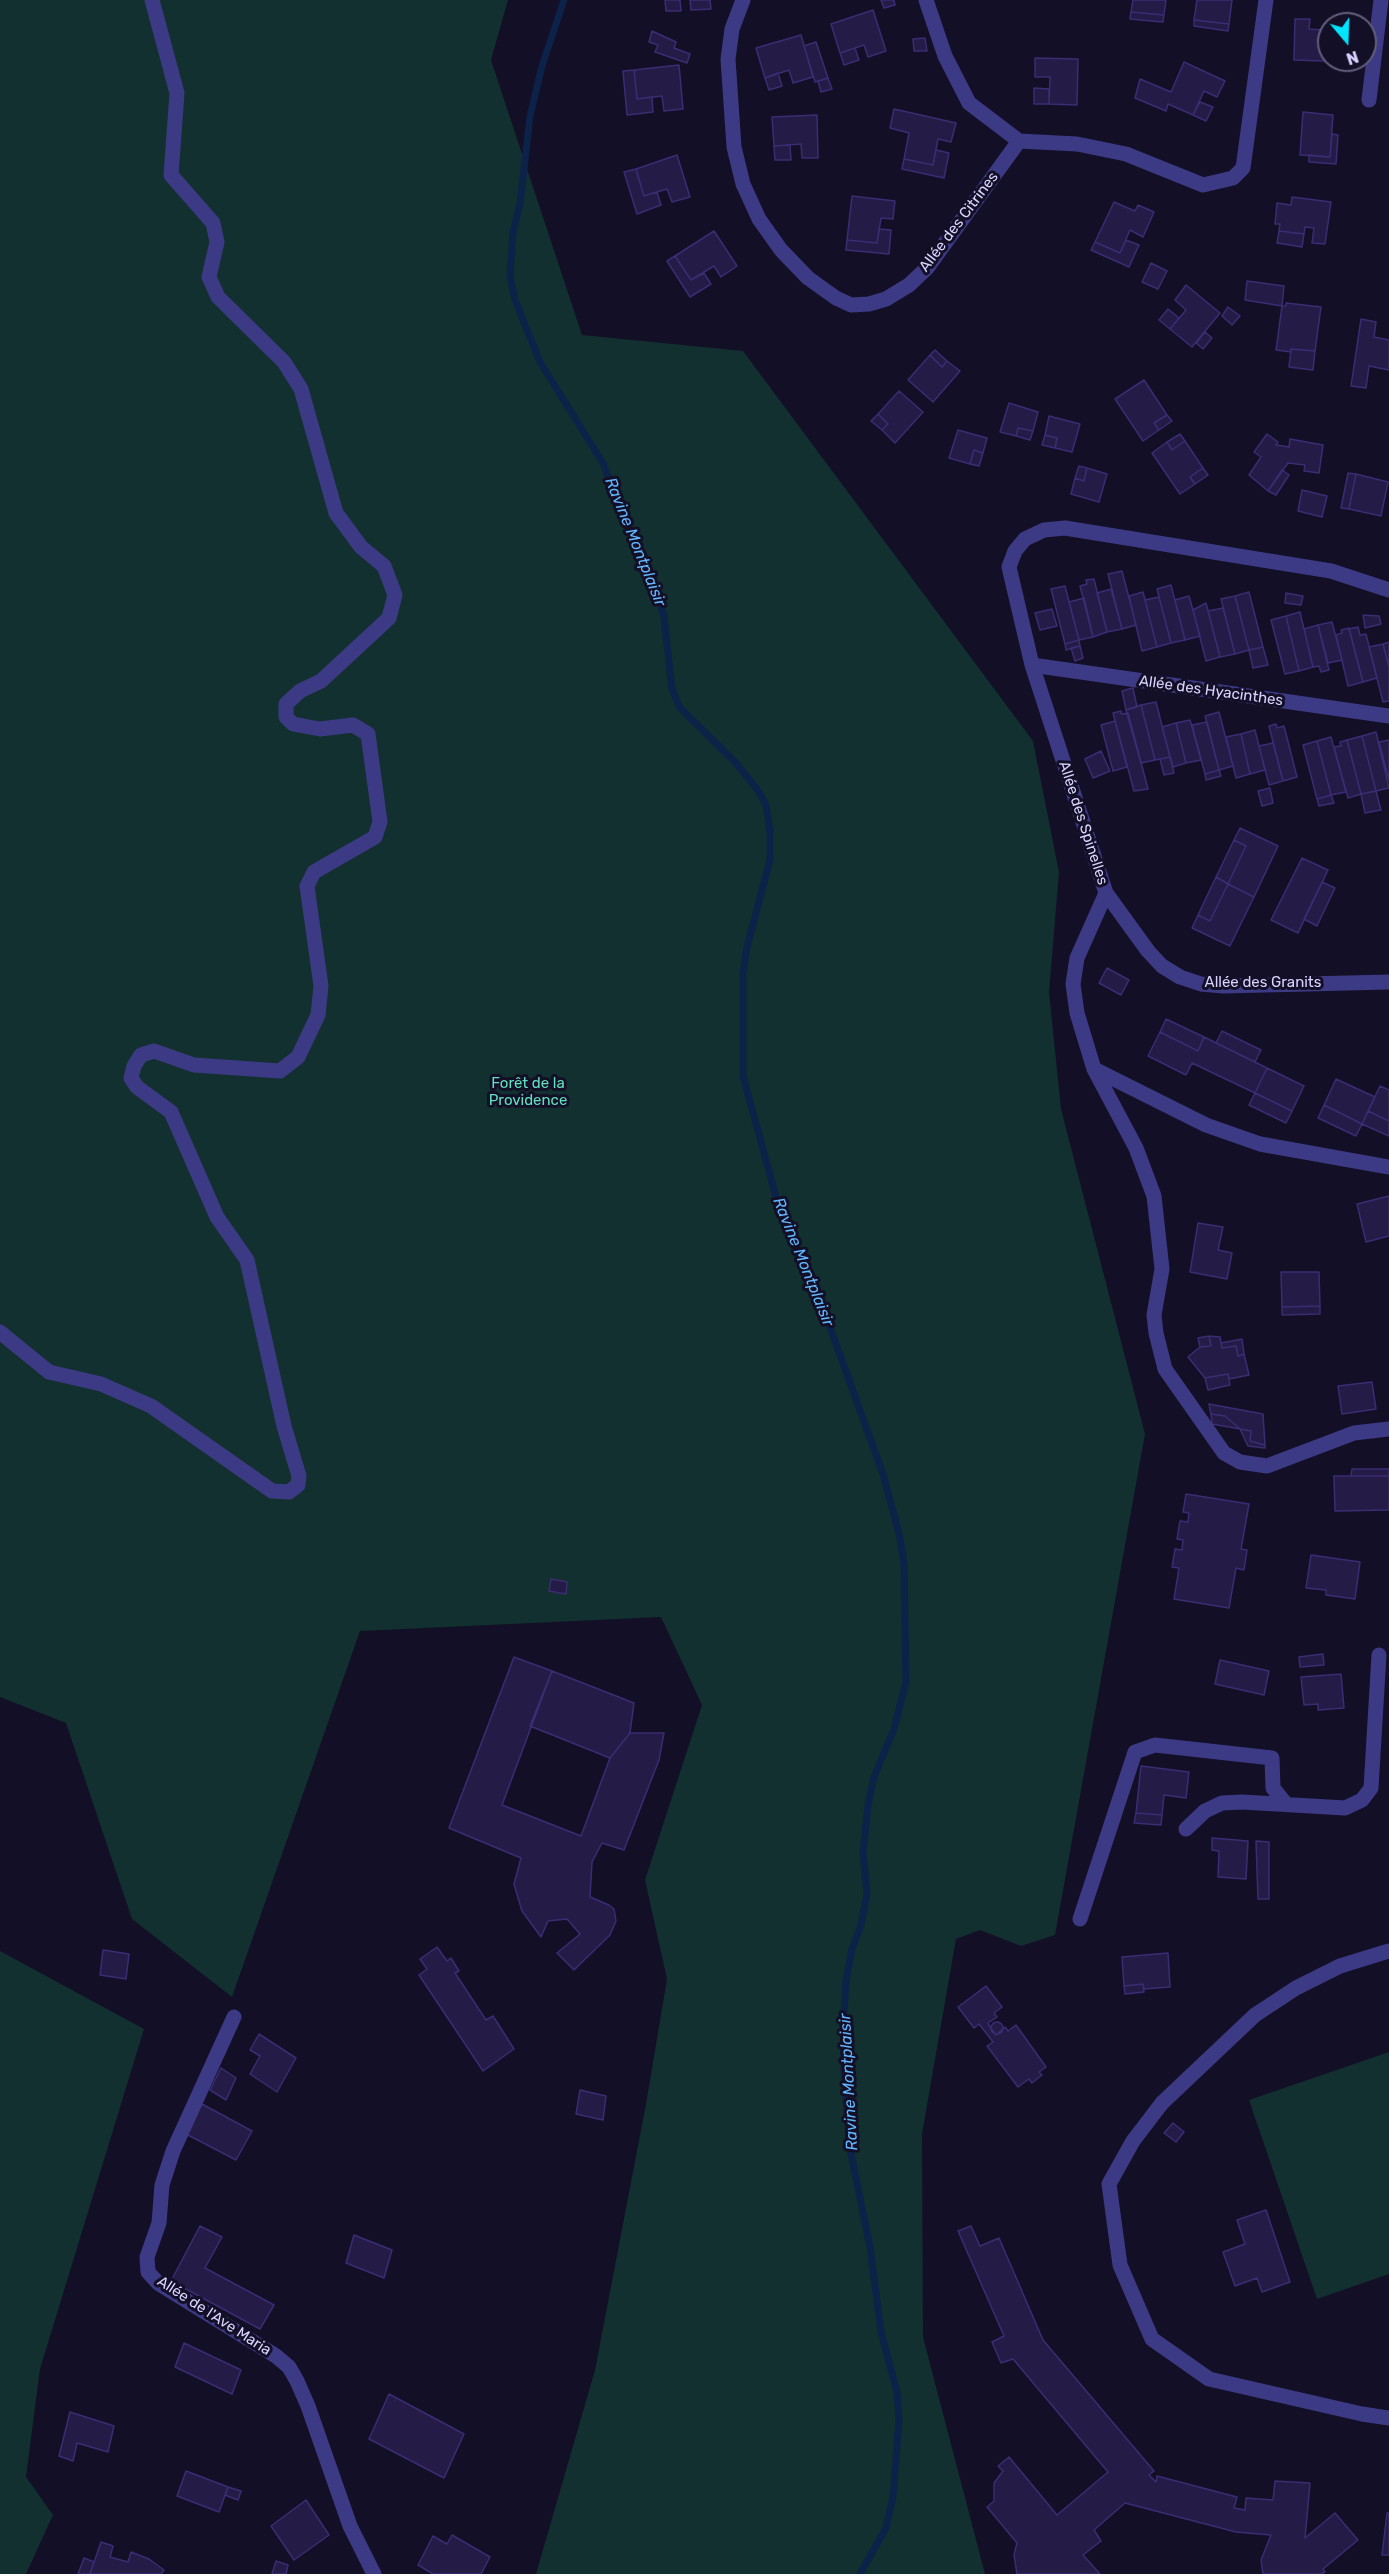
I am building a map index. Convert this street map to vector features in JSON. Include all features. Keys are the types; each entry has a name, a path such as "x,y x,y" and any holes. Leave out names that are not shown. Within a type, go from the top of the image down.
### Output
{"street":[{"path":"0,1332 49,1372 101,1384 151,1406 272,1491 289,1492 298,1485 299,1476 284,1426 247,1260 217,1217 171,1112 137,1087 131,1078 134,1066 141,1056 154,1051 194,1065 279,1071 298,1057 318,1016 321,986 307,886 314,872 375,837 380,822 368,734 353,725 320,729 293,724 285,717 286,704 300,691 321,681 389,618 395,595 384,566 362,547 336,513 301,389 284,362 218,297 209,277 217,242 213,223 171,175 177,93 152,0"},
{"name":"Allée des Citrines","path":"743,0 732,29 728,59 734,147 743,184 759,219 782,250 808,279 836,298 851,305 869,304 886,299 909,285 927,268 1019,141"},
{"path":"926,0 945,56 969,103 1019,141 1077,144 1126,154 1203,185 1233,178 1243,168 1266,0"},
{"path":"1369,100 1381,0"},
{"name":"Allée des Spinelles","path":"1389,590 1331,571 1065,528 1044,530 1025,539 1015,550 1010,567 1032,665 1106,893 1077,958 1073,984 1077,1013 1094,1069 1136,1148 1154,1197 1162,1269 1154,1315 1165,1369 1224,1453 1240,1462 1267,1466 1354,1433 1389,1429"},
{"name":"Allée des Hyacinthes","path":"1032,665 1389,716"},
{"name":"Allée des Granits","path":"1106,893 1148,951 1162,966 1180,977 1200,984 1223,986 1389,982"},
{"path":"1094,1069 1206,1125 1260,1144 1389,1167"},
{"path":"1186,1829 1205,1811 1222,1803 1345,1808 1362,1800 1371,1788 1383,1705 1379,1655"},
{"path":"1080,1919 1135,1752 1155,1744 1272,1758 1273,1788 1286,1804"},
{"path":"1389,1951 1331,1970 1296,1988 1255,2015 1162,2103 1133,2141 1109,2184 1120,2265 1152,2339 1209,2379 1362,2414 1389,2418"},
{"name":"Allée de l'Ave Maria","path":"234,2018 172,2151 162,2185 159,2223 147,2257 148,2272 158,2283 276,2356 289,2367 308,2406 350,2526 374,2574"}],"green space":[{"name":"Forêt de la Providence","path":"0,0 508,0 491,60 582,335 743,351 1033,741 1059,872 1049,992 1061,1109 1145,1434 1055,1935 1021,1946 980,1930 956,1939 922,2134 923,2337 985,2574 536,2574 595,2370 646,2104 667,1979 645,1880 702,1705 661,1617 360,1631 232,1997 132,1919 66,1723 0,1697"},
{"path":"0,1951 144,2029 40,2369 26,2477 53,2515 26,2574 0,2574"},
{"path":"1389,2052 1389,2274 1317,2299 1249,2100"}],"building":[{"path":"665,0 680,0 681,11 666,11"},
{"path":"690,0 710,0 711,9 691,10"},
{"path":"881,0 894,0 895,5 884,8"},
{"path":"1133,0 1166,0 1164,15 1131,12"},
{"path":"1197,0 1232,0 1229,24 1194,20"},
{"path":"873,10 886,51 868,57 864,45 840,53 831,24"},
{"path":"1131,12 1164,15 1163,22 1130,19"},
{"path":"1295,19 1310,19 1309,29 1317,30 1317,61 1294,60"},
{"path":"1194,20 1229,24 1228,31 1194,26"},
{"path":"652,31 676,42 674,48 690,54 687,63 655,52 658,45 649,42"},
{"path":"801,35 813,77 793,83 789,70 765,78 756,48"},
{"path":"925,38 927,51 914,51 913,39"},
{"path":"816,42 828,78 815,82 804,46"},
{"path":"855,48 859,60 844,65 840,53"},
{"path":"1035,58 1078,59 1077,105 1049,104 1050,77 1035,77"},
{"path":"1184,62 1225,81 1217,97 1204,91 1193,115 1168,104 1166,111 1135,98 1140,79 1171,92"},
{"path":"679,65 683,109 664,111 662,96 637,99 634,70"},
{"path":"634,70 637,99 652,97 653,112 627,115 623,71"},
{"path":"778,73 782,86 769,90 765,78"},
{"path":"828,78 832,89 821,92 818,81"},
{"path":"1034,88 1049,89 1049,104 1034,104"},
{"path":"1200,102 1213,107 1206,121 1193,115"},
{"path":"894,109 956,123 951,142 938,139 933,165 904,159 909,133 890,128"},
{"path":"1303,112 1333,115 1330,157 1300,155"},
{"path":"817,115 818,158 802,158 801,144 774,146 772,117"},
{"path":"1332,134 1338,135 1336,164 1309,162 1309,155 1330,157"},
{"path":"790,145 791,160 775,160 774,146"},
{"path":"936,150 949,153 944,178 902,169 904,159 933,165"},
{"path":"677,155 690,197 672,202 667,189 644,196 636,169"},
{"path":"636,169 644,196 657,192 661,205 637,214 624,172"},
{"path":"852,196 895,201 893,219 881,218 877,243 847,240"},
{"path":"1292,197 1331,202 1325,244 1312,243 1314,228 1305,227 1304,234 1279,231 1280,224 1275,224 1277,203 1291,205"},
{"path":"1114,202 1135,211 1138,205 1154,212 1143,237 1130,230 1120,253 1095,242"},
{"path":"879,229 891,230 889,254 846,250 847,240 877,243"},
{"path":"714,231 737,266 721,277 714,266 691,280 675,256"},
{"path":"1279,231 1304,234 1302,247 1277,243"},
{"path":"1126,240 1139,245 1129,267 1091,250 1095,242 1120,253"},
{"path":"675,256 691,280 704,273 711,284 690,297 667,261"},
{"path":"1151,263 1167,271 1158,289 1142,282"},
{"path":"1247,281 1284,286 1282,306 1245,300"},
{"path":"1186,285 1220,313 1192,347 1170,329 1186,310 1175,300"},
{"path":"1286,303 1321,307 1315,351 1276,350 1282,306 1286,306"},
{"path":"1228,307 1240,316 1232,325 1222,316"},
{"path":"1168,309 1179,318 1170,329 1159,320"},
{"path":"1361,319 1376,322 1374,337 1389,340 1389,370 1369,366 1366,388 1351,386"},
{"path":"1205,332 1212,338 1203,349 1196,343"},
{"path":"1291,349 1315,351 1313,370 1289,367"},
{"path":"935,350 947,361 942,367 930,355"},
{"path":"930,355 942,367 947,361 960,371 933,402 908,380"},
{"path":"1144,380 1167,415 1154,423 1159,430 1143,441 1115,399"},
{"path":"899,391 923,412 895,443 882,430 888,424 878,414"},
{"path":"1009,403 1038,412 1033,431 1018,428 1016,436 1000,432"},
{"path":"878,414 888,424 882,430 871,421"},
{"path":"1167,415 1172,421 1159,430 1154,423"},
{"path":"1049,416 1080,424 1072,452 1055,448 1057,438 1045,435"},
{"path":"1018,428 1033,431 1030,440 1016,436"},
{"path":"958,430 987,438 983,453 974,450 970,464 949,458"},
{"path":"1180,434 1185,441 1172,450 1167,442"},
{"path":"1267,434 1278,442 1276,445 1289,447 1290,439 1323,445 1319,473 1304,471 1305,465 1288,463 1268,491 1249,475 1261,457 1254,452"},
{"path":"1045,435 1057,438 1055,448 1042,445"},
{"path":"1185,441 1203,468 1190,477 1195,484 1180,494 1152,453 1167,442 1172,450"},
{"path":"974,450 983,453 979,466 970,464"},
{"path":"1079,466 1087,468 1084,481 1075,478"},
{"path":"1087,468 1107,474 1099,502 1071,494 1075,478 1084,481"},
{"path":"1203,468 1208,475 1195,484 1190,477"},
{"path":"1282,470 1289,475 1276,495 1268,491"},
{"path":"1348,473 1356,474 1349,509 1341,508"},
{"path":"1356,474 1388,482 1381,516 1349,509"},
{"path":"1302,490 1327,496 1322,517 1298,511"},
{"path":"1122,571 1136,625 1122,629 1108,574"},
{"path":"1094,579 1107,632 1093,637 1080,586 1087,584 1086,580"},
{"path":"1171,585 1185,640 1171,643 1157,589"},
{"path":"1065,586 1079,640 1065,644 1051,589"},
{"path":"1111,589 1122,629 1107,632 1097,593"},
{"path":"1143,592 1157,647 1142,651 1129,596"},
{"path":"1249,592 1263,647 1249,650 1235,596"},
{"path":"1286,593 1303,596 1301,605 1285,603"},
{"path":"1189,596 1200,636 1185,640 1175,600"},
{"path":"1235,596 1249,650 1235,654 1221,599"},
{"path":"1159,597 1171,643 1157,647 1145,600"},
{"path":"1084,598 1093,637 1079,640 1069,602"},
{"path":"1206,603 1220,657 1206,661 1193,610"},
{"path":"1223,608 1235,654 1220,657 1208,611"},
{"path":"1052,609 1057,626 1040,630 1035,613"},
{"path":"1300,612 1313,667 1299,671 1286,616"},
{"path":"1363,615 1379,616 1381,624 1365,628"},
{"path":"1286,616 1299,671 1285,674 1271,620"},
{"path":"1332,622 1342,660 1328,663 1318,625"},
{"path":"1318,625 1329,670 1321,672 1319,666 1313,667 1304,629"},
{"path":"1358,627 1360,635 1366,634 1377,678 1363,682 1349,629"},
{"path":"1349,628 1363,682 1348,686 1336,635 1342,633 1341,630"},
{"path":"1079,640 1080,646 1066,650 1065,644"},
{"path":"1389,642 1389,667 1383,644"},
{"path":"1383,644 1389,667 1389,701 1383,702 1369,647"},
{"path":"1080,646 1083,658 1075,661 1071,648"},
{"path":"1263,647 1268,665 1253,668 1249,650"},
{"path":"1133,688 1137,707 1126,710 1122,691"},
{"path":"1156,702 1170,757 1155,760 1141,705"},
{"path":"1141,705 1155,760 1141,763 1126,710"},
{"path":"1121,711 1121,714 1128,713 1148,789 1134,791 1113,713"},
{"path":"1219,712 1233,766 1219,770 1205,716"},
{"path":"1190,720 1201,760 1186,763 1176,723"},
{"path":"1115,721 1127,767 1113,771 1101,725"},
{"path":"1207,722 1219,770 1205,774 1192,725"},
{"path":"1176,723 1186,763 1173,767 1162,727"},
{"path":"1276,724 1277,728 1284,726 1297,777 1283,781 1269,726"},
{"path":"1255,730 1265,770 1250,774 1241,734"},
{"path":"1376,732 1389,788 1376,791 1362,736"},
{"path":"1241,734 1250,774 1236,778 1226,737"},
{"path":"1362,736 1376,791 1361,794 1347,740"},
{"path":"1331,737 1346,792 1331,795 1317,741"},
{"path":"1347,740 1361,794 1348,798 1334,747 1341,746 1340,742"},
{"path":"1389,740 1389,780 1379,742"},
{"path":"1317,741 1331,795 1317,799 1303,745"},
{"path":"1273,743 1283,781 1269,785 1259,746"},
{"path":"1101,751 1110,771 1093,778 1085,759"},
{"path":"1170,757 1174,773 1164,775 1160,759"},
{"path":"1219,770 1221,776 1206,780 1205,774"},
{"path":"1270,788 1273,803 1262,806 1258,791"},
{"path":"1376,791 1381,810 1365,813 1361,794"},
{"path":"1331,795 1334,803 1319,806 1317,799"},
{"path":"1240,828 1278,846 1254,897 1228,884 1246,846 1234,840"},
{"path":"1234,840 1246,846 1228,884 1216,877"},
{"path":"1302,858 1328,870 1298,933 1271,920"},
{"path":"1216,877 1228,884 1210,921 1198,915"},
{"path":"1322,882 1335,888 1317,926 1304,919"},
{"path":"1228,884 1254,897 1230,946 1192,928 1198,915 1210,921"},
{"path":"1107,968 1129,980 1121,995 1099,983"},
{"path":"1166,1019 1204,1037 1198,1051 1160,1032"},
{"path":"1222,1031 1261,1050 1255,1062 1216,1043"},
{"path":"1160,1032 1198,1051 1204,1037 1267,1068 1255,1093 1192,1063 1186,1075 1148,1056"},
{"path":"1267,1068 1304,1086 1292,1111 1255,1093"},
{"path":"1336,1079 1375,1097 1362,1124 1324,1105"},
{"path":"1380,1086 1389,1090 1389,1121 1368,1111"},
{"path":"1255,1093 1292,1111 1286,1123 1249,1105"},
{"path":"1324,1105 1362,1124 1356,1136 1318,1118"},
{"path":"1368,1111 1389,1121 1389,1136 1362,1124"},
{"path":"1389,1196 1389,1236 1366,1242 1357,1204"},
{"path":"1198,1223 1223,1227 1218,1250 1232,1253 1227,1279 1190,1272"},
{"path":"1281,1272 1319,1272 1320,1306 1282,1307"},
{"path":"1320,1306 1320,1314 1282,1315 1282,1307"},
{"path":"1209,1336 1220,1337 1222,1348 1236,1346 1238,1356 1244,1354 1249,1375 1229,1379 1228,1374 1205,1378 1188,1357 1200,1347 1211,1346"},
{"path":"1209,1336 1211,1346 1200,1347 1198,1338"},
{"path":"1242,1339 1244,1354 1238,1356 1236,1346 1222,1348 1221,1343"},
{"path":"1228,1374 1230,1385 1208,1390 1205,1378"},
{"path":"1372,1382 1376,1409 1342,1414 1338,1386"},
{"path":"1209,1404 1263,1414 1265,1445 1250,1441 1251,1431 1240,1429 1225,1416 1211,1414"},
{"path":"1211,1414 1225,1416 1240,1429 1212,1424"},
{"path":"1240,1429 1251,1431 1250,1441 1265,1445 1265,1448 1248,1446"},
{"path":"1352,1469 1389,1469 1389,1476 1351,1476"},
{"path":"1334,1476 1389,1476 1389,1510 1335,1511"},
{"path":"1186,1494 1249,1504 1241,1549 1247,1550 1244,1570 1236,1568 1229,1608 1174,1599 1179,1568 1172,1567 1175,1549 1182,1550 1183,1540 1177,1539 1180,1521 1188,1522 1189,1513 1183,1512"},
{"path":"1311,1555 1360,1562 1355,1599 1326,1595 1326,1590 1306,1588"},
{"path":"551,1579 567,1582 566,1594 549,1591"},
{"path":"1323,1654 1324,1665 1300,1667 1299,1657"},
{"path":"514,1657 552,1671 502,1805 581,1836 610,1758 630,1733 664,1733 659,1760 624,1850 602,1843 592,1862 590,1897 614,1909 616,1921 610,1935 574,1970 557,1953 580,1934 567,1919 548,1921 541,1937 522,1911 514,1884 521,1858 449,1828"},
{"path":"1220,1660 1269,1671 1264,1695 1215,1684"},
{"path":"552,1671 634,1703 630,1733 610,1758 530,1726"},
{"path":"1341,1674 1344,1708 1318,1710 1318,1704 1304,1705 1301,1677"},
{"path":"1141,1766 1189,1772 1186,1798 1164,1795 1162,1815 1136,1813"},
{"path":"1136,1813 1162,1815 1161,1825 1134,1823"},
{"path":"1212,1838 1248,1841 1246,1879 1218,1877 1219,1851 1212,1850"},
{"path":"1256,1841 1269,1842 1269,1899 1258,1899"},
{"path":"437,1947 447,1961 451,1958 459,1971 455,1973 486,2020 493,2016 514,2049 483,2071 419,1975 427,1969 420,1959"},
{"path":"103,1950 129,1954 126,1979 100,1975"},
{"path":"1168,1953 1170,1987 1144,1989 1143,1984 1124,1986 1122,1957"},
{"path":"1143,1984 1144,1992 1125,1994 1124,1986"},
{"path":"986,1986 1002,2007 994,2013 997,2017 988,2023 990,2027 996,2035 1005,2027 1008,2031 1016,2025 1046,2067 1039,2072 1042,2075 1032,2083 1029,2079 1018,2087 987,2046 993,2042 979,2024 974,2028 958,2007"},
{"path":"999,2022 1003,2028 999,2034 995,2034 991,2026"},
{"path":"259,2034 296,2058 277,2092 250,2074 260,2056 250,2050"},
{"path":"221,2068 236,2078 226,2100 210,2090"},
{"path":"580,2090 606,2096 603,2120 576,2114"},
{"path":"202,2104 252,2131 236,2160 186,2134"},
{"path":"1173,2123 1184,2132 1176,2142 1164,2133"},
{"path":"1266,2210 1290,2282 1262,2292 1257,2278 1235,2286 1223,2252 1245,2244 1237,2220"},
{"path":"200,2226 222,2237 205,2268 274,2305 260,2329 171,2281"},
{"path":"971,2226 980,2246 999,2238 1043,2340 1154,2471 1149,2475 1156,2482 1157,2476 1237,2497 1234,2508 1245,2510 1246,2498 1273,2500 1275,2481 1310,2483 1305,2538 1335,2513 1358,2540 1323,2569 1325,2572 1321,2574 1263,2574 1261,2560 1271,2535 1236,2532 1125,2503 1094,2530 1101,2541 1083,2555 1100,2574 1017,2574 1014,2555 1017,2543 987,2507 994,2501 994,2483 1003,2471 998,2466 1009,2457 1057,2515 1108,2472 1013,2359 1001,2363 992,2342 1004,2336 958,2231"},
{"path":"354,2235 392,2250 384,2278 346,2263"},
{"path":"184,2343 241,2370 232,2394 175,2367"},
{"path":"389,2394 464,2434 444,2478 369,2439"},
{"path":"70,2412 114,2426 108,2452 77,2443 73,2461 59,2456"},
{"path":"186,2471 228,2487 219,2512 177,2496"},
{"path":"228,2487 241,2491 238,2500 225,2495"},
{"path":"306,2500 329,2535 294,2560 271,2526"},
{"path":"1387,2513 1389,2513 1389,2555 1382,2555"},
{"path":"452,2535 490,2557 481,2574 433,2574 418,2565 433,2536 447,2544"},
{"path":"101,2542 113,2546 110,2557 128,2562 131,2552 149,2559 164,2570 161,2574 90,2574"},
{"path":"84,2558 94,2562 90,2574 78,2574"},
{"path":"276,2561 288,2565 286,2574 272,2574"}],"waterway":[{"name":"Ravine Montplaisir","path":"564,0 542,66 530,116 520,204 513,232 510,276 515,300 540,362 603,463 626,523 652,578 664,617 672,689 680,708 735,762 757,789 766,805 770,831 770,860 747,947 743,973 743,1076 776,1197 798,1256 827,1319 883,1474 900,1538 904,1564 906,1682 894,1729 874,1777 868,1805 863,1852 867,1894 861,1925 852,1949 846,1981 844,2014 844,2072 850,2149 870,2247 881,2332 897,2392 899,2420 893,2497 886,2528 860,2574"}]}
